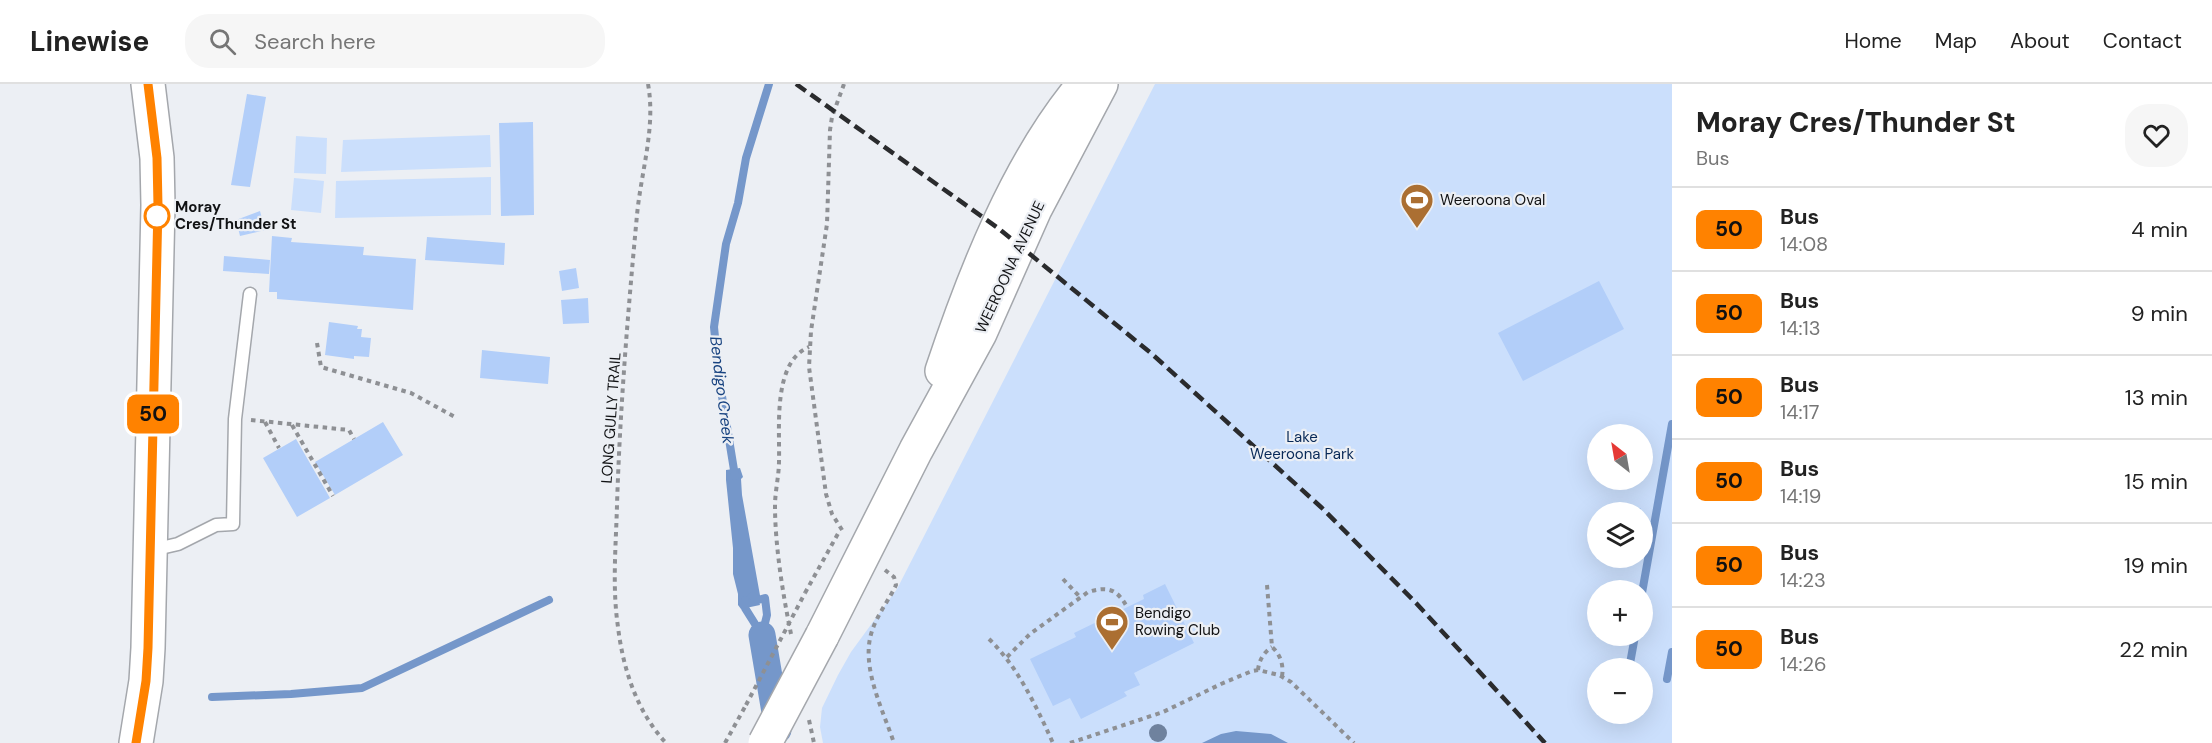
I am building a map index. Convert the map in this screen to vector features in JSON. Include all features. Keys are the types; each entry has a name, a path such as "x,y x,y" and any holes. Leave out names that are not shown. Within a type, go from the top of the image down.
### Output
{"main road":[{"path":"136,743 147,670 158,206 156,150 148,84"},
{"name":"WEEROONA AVENUE","path":"916,450 958,322 998,228 1044,138 1062,109 1084,84"},
{"name":"WEEROONA AVENUE","path":"765,743 807,638 866,552 916,450 980,333 1035,209 1101,84"}],"lane":[{"path":"151,550 177,544 216,525 233,524 235,419 250,294"}],"path":[{"name":"LONG GULLY TRAIL","path":"648,84 650,122 637,215 619,465 616,598 620,644 633,690 650,723 666,743"},
{"path":"725,743 840,530 826,494 809,367 809,347 826,224 830,130 832,117 844,84"},
{"path":"317,343 321,367 411,393 455,417"},
{"path":"807,638 785,607 776,517 779,462 778,411 783,384 790,365 800,352 809,347"},
{"path":"235,419 349,430 354,439"},
{"path":"265,422 279,448"},
{"path":"292,425 333,496"},
{"path":"866,552 896,580 896,585 872,630 869,642 872,674 894,743"},
{"path":"1064,579 1080,597"},
{"path":"1267,585 1272,647 1279,655 1283,667 1282,676"},
{"path":"1007,657 1030,634 1080,597 1096,590 1114,591 1119,594 1126,608"},
{"path":"989,639 1007,657 1039,713 1053,743"},
{"path":"1258,670 1265,652 1272,647"},
{"path":"1070,743 1163,712 1237,677 1258,670 1282,676 1291,682 1354,743"},
{"path":"807,708 814,743"}],"green space":[{"name":"Lake Weeroona Park","path":"1155,84 1672,84 1672,743 823,743 820,727 822,708 851,652 897,589"},
{"path":"490,135 491,167 341,172 343,140"},
{"path":"296,136 327,138 326,174 294,173"},
{"path":"491,177 491,215 335,218 336,181"},
{"path":"294,178 324,181 321,213 291,210"}],"water":[{"path":"740,468 743,477 741,479 742,495 761,601 760,605 741,609 738,605 733,574 733,548 726,480 726,470"},
{"path":"1236,731 1271,734 1288,743 1202,743 1221,734"}],"building":[{"path":"247,94 266,97 250,187 231,185"},
{"path":"533,122 534,215 501,216 499,123"},
{"path":"260,211 265,230 240,236 236,220"},
{"path":"272,236 292,238 291,242 364,247 363,255 416,259 413,310 277,299 277,292 269,292"},
{"path":"427,237 505,243 504,265 425,260"},
{"path":"224,256 270,260 269,274 223,271"},
{"path":"576,268 579,288 562,291 559,271"},
{"path":"1599,281 1624,329 1523,381 1498,333"},
{"path":"588,298 589,323 563,324 561,300"},
{"path":"329,322 358,326 357,329 362,329 361,337 371,338 369,357 354,356 354,359 325,355"},
{"path":"482,350 550,357 548,384 480,378"},
{"path":"383,422 403,455 335,495 315,462"},
{"path":"296,439 330,498 297,517 263,458"},
{"name":"Bendigo Rowing Club","path":"1165,584 1194,643 1134,673 1140,685 1124,692 1127,696 1081,719 1070,698 1053,706 1030,659 1076,637 1074,633 1144,599 1143,595"}],"waterway":[{"name":"Bendigo Creek","path":"735,476 719,378 714,327 726,244 738,203 746,158 769,84"},
{"path":"1644,580 1672,424"},
{"name":"Bendigo Creek","path":"752,596 758,600 765,598 767,615 762,635"},
{"path":"212,697 362,688 549,600"},
{"name":"Bendigo Creek","path":"745,600 745,608 762,635"},
{"name":"Bendigo Creek","path":"762,635 778,730"},
{"path":"1631,658 1633,646"},
{"path":"1667,679 1672,652"}],"tram line":[{"path":"136,743 146,681 148,648 158,205 157,158 148,84"}],"railway":[{"path":"796,84 998,228 1152,354 1322,508 1416,603 1545,743"}],"bus line":[{"name":"50","path":"136,743 146,681 148,648 158,206 157,158 148,84"}],"place":[{"name":"Moray Cres/Thunder St","path":"157,216"},
{"name":"Weeroona Oval","path":"1417,229"},
{"name":"Bendigo Rowing Club","path":"1112,651"}]}
